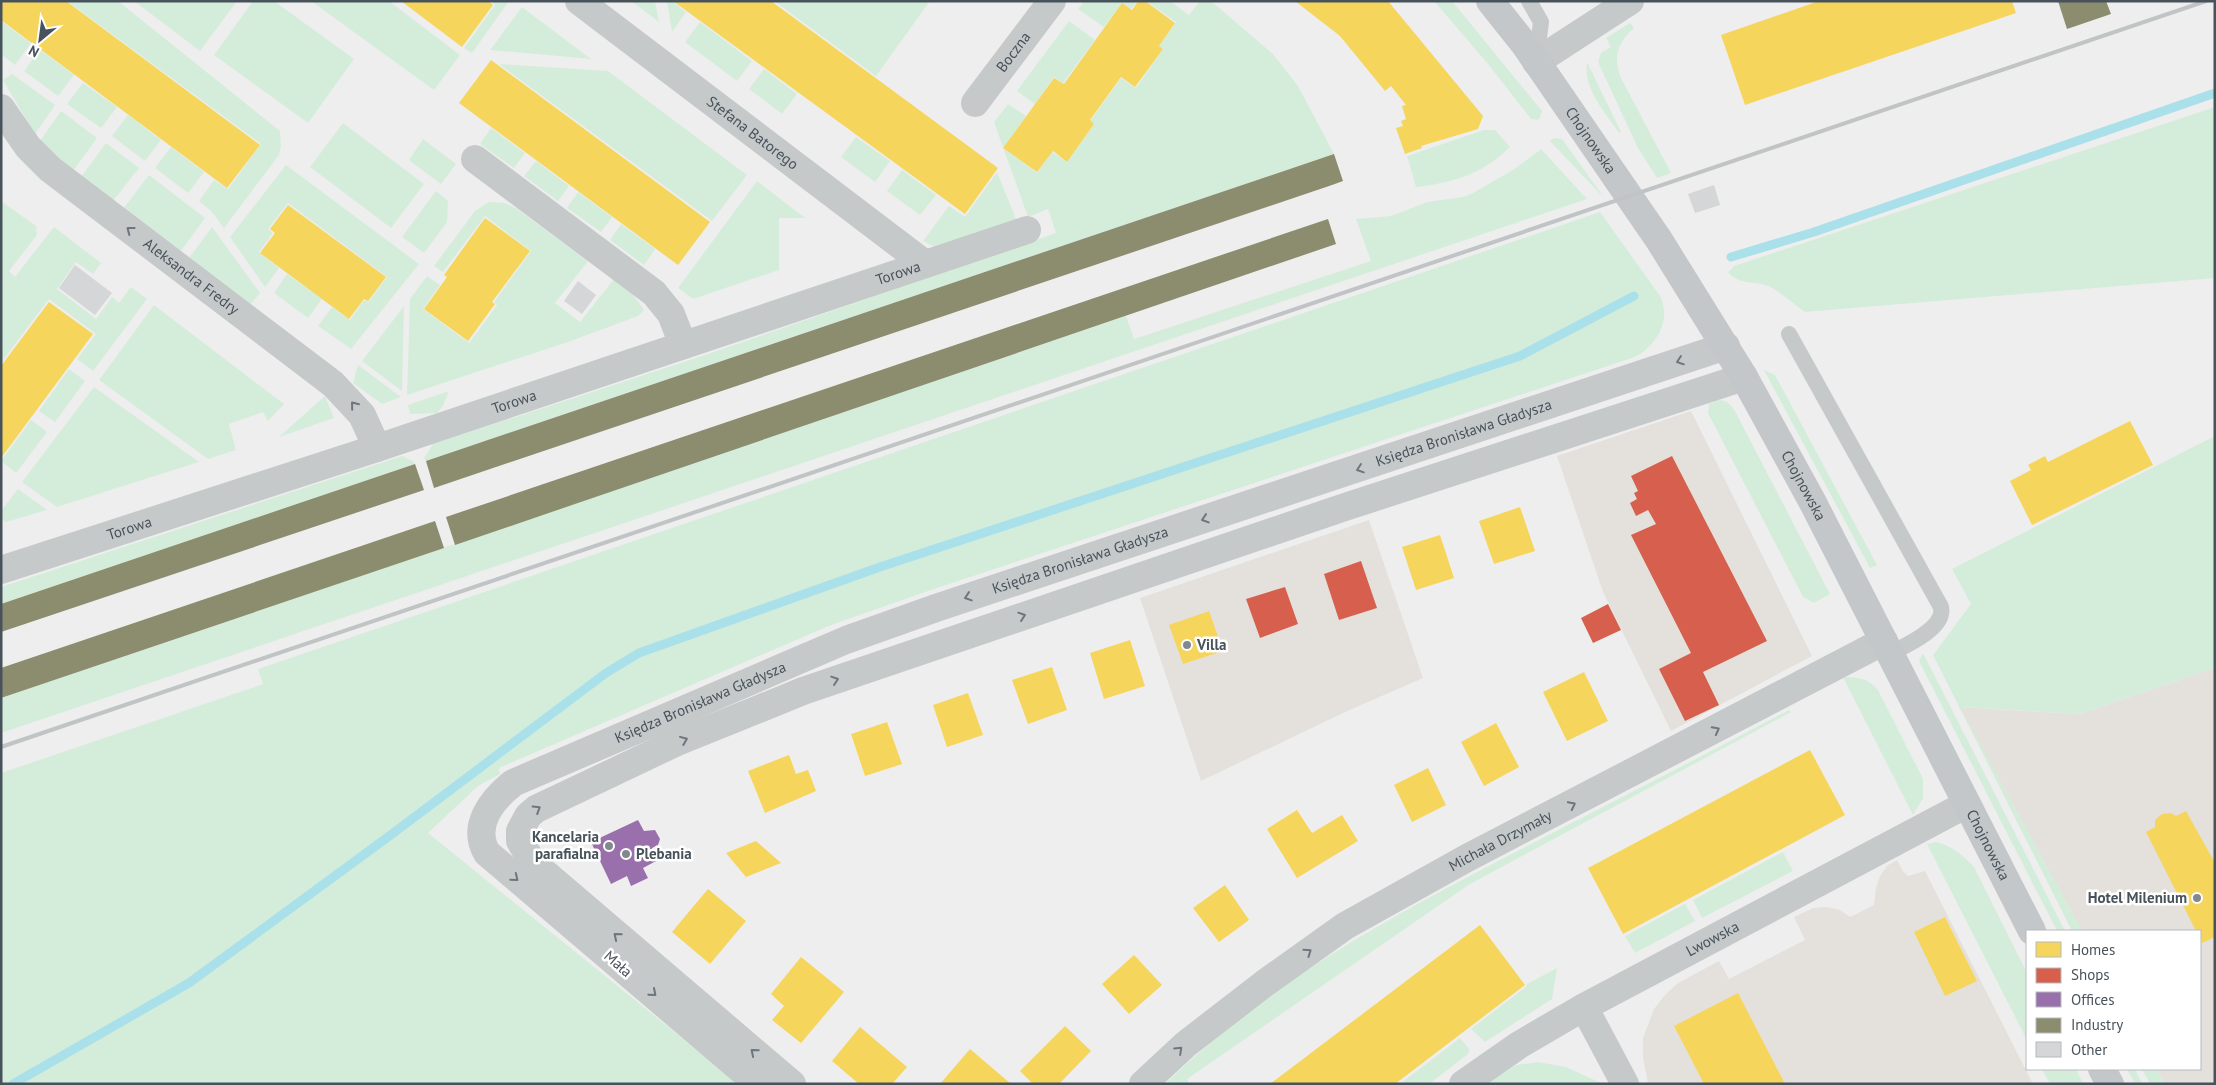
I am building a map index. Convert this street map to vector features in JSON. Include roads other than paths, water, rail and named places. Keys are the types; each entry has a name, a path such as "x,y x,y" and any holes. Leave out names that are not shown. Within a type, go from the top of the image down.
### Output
{"main road":[{"name":"Chojnowska","path":"1490,1 1536,62 1659,240 1726,346 1780,441 2031,930"},
{"path":"2103,1070 2110,1084"}],"street":[{"name":"Stefana Batorego","path":"579,1 925,264"},
{"name":"Boczna","path":"975,103 1052,1"},
{"path":"1536,62 1630,1"},
{"name":"Aleksandra Fredry","path":"1,108 28,147 50,168 343,392 362,415 377,448"},
{"path":"475,159 654,293 670,314 683,345"},
{"name":"Torowa","path":"1,570 377,448 1027,230"},
{"name":"Księdza Bronisława Gładysza","path":"481,843 482,827 488,811 498,794 513,782 846,640 936,608 1726,346"},
{"name":"Księdza Bronisława Gładysza","path":"524,850 520,841 520,831 528,816 536,809 677,742 803,691 1345,507 1744,377"},
{"name":"Michała Drzymały","path":"1143,1084 1186,1044 1265,983 1345,926 1459,862 1887,647"},
{"name":"Lwowska","path":"1463,1084 1519,1045 1584,1007 1967,804"},
{"name":"Mała","path":"481,843 500,865 596,944 758,1084"},
{"name":"Mała","path":"524,850 533,863 612,932 792,1084"},
{"path":"1584,1007 1625,1084"}],"lane":[{"path":"1529,1 1541,22 1536,62"},
{"path":"1789,334 1941,607 1940,617 1928,632 1887,647"}],"waterway":[{"path":"1731,257 1814,232 2215,93"},
{"path":"13,1084 189,983 392,834 606,673 639,653 880,567 1520,356 1634,296"}],"railway":[{"path":"1,747 2206,1"}],"place":[{"name":"Villa","path":"1187,645"},
{"name":"Kancelaria parafialna","path":"609,846"},
{"name":"Plebania","path":"626,854"},
{"name":"Hotel Milenium","path":"2197,898"}]}
